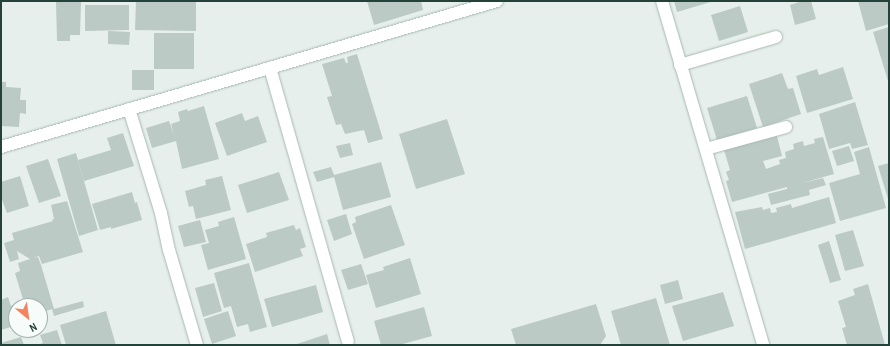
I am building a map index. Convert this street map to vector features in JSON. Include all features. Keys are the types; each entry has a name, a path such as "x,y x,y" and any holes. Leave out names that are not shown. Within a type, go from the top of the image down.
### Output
{"street":[{"path":"1,147 496,1"},
{"path":"662,1 763,345"},
{"path":"680,65 776,37"},
{"path":"270,68 348,341"},
{"path":"129,110 161,214 169,250 197,345"},
{"path":"706,149 786,127"}],"building":[{"path":"136,1 196,1 196,31 135,30"},
{"path":"367,1 421,1 423,10 374,25"},
{"path":"674,1 714,1 677,12"},
{"path":"802,1 811,1 816,19 795,25 790,5"},
{"path":"858,1 889,1 889,24 866,31"},
{"path":"56,2 81,2 80,35 70,35 70,41 57,41"},
{"path":"85,5 129,5 129,30 85,31"},
{"path":"740,6 748,32 719,41 711,15"},
{"path":"889,27 889,84 873,32"},
{"path":"108,31 130,32 129,45 108,44"},
{"path":"154,33 194,33 194,69 154,69"},
{"path":"357,54 383,139 368,143 364,130 345,134 341,124 336,125 327,97 332,96 322,64 344,58 346,63 348,63 347,57"},
{"path":"843,67 853,99 807,113 796,76 817,69 819,75"},
{"path":"132,70 154,70 154,90 132,90"},
{"path":"782,73 788,89 793,88 801,114 763,127 749,84"},
{"path":"1,82 6,82 6,87 21,88 20,100 26,100 26,114 20,113 19,127 1,126"},
{"path":"747,96 757,128 717,140 707,108"},
{"path":"855,102 868,145 852,149 850,143 829,149 819,114"},
{"path":"204,106 219,159 182,169 176,141 152,148 146,128 169,121 174,135 171,124 180,121 178,112 187,109 188,111"},
{"path":"242,113 245,121 258,116 267,142 227,156 215,123"},
{"path":"447,119 465,174 416,189 399,134"},
{"path":"123,133 134,166 84,181 78,160 111,150 107,138"},
{"path":"777,136 782,156 763,161 766,169 780,164 779,160 786,158 785,152 794,149 793,144 803,141 804,146 815,143 814,139 823,137 834,174 799,184 823,178 826,185 809,190 810,195 771,205 768,194 787,189 787,187 732,202 726,181 729,180 726,172 730,170 724,150"},
{"path":"350,143 353,155 340,158 336,146"},
{"path":"849,146 854,161 837,166 832,151"},
{"path":"869,147 886,208 840,221 829,183 860,174 854,152"},
{"path":"76,153 98,230 79,236 57,159"},
{"path":"48,159 61,196 39,203 26,166"},
{"path":"381,162 391,197 343,210 334,177 317,182 313,172 331,167 334,175"},
{"path":"889,163 889,202 878,166"},
{"path":"279,172 289,200 247,213 238,185"},
{"path":"20,176 29,206 7,213 1,197 1,182"},
{"path":"222,176 231,210 196,219 193,206 189,207 185,191 206,185 205,180"},
{"path":"132,192 135,203 137,202 142,220 111,229 111,227 100,230 92,204"},
{"path":"829,197 836,223 745,249 735,212 762,207 763,210 770,208 771,213 777,212 776,208 791,204 792,208"},
{"path":"67,201 83,252 42,264 39,256 33,258 38,257 54,309 83,301 84,307 54,316 52,309 48,310 48,298 23,298 15,273 20,271 18,263 30,259 17,251 19,259 10,262 4,243 14,240 12,233 53,221 52,219 54,219 51,205"},
{"path":"391,205 405,245 364,259 352,224 356,222 355,217"},
{"path":"346,214 352,234 334,241 327,220"},
{"path":"234,217 246,259 208,270 201,245 209,243 205,230 219,226 218,222"},
{"path":"200,220 206,242 184,247 178,226"},
{"path":"294,225 296,230 300,228 306,247 300,249 303,256 255,272 246,244 267,237 266,233"},
{"path":"853,230 864,266 845,271 835,235"},
{"path":"829,241 841,280 830,283 818,245"},
{"path":"410,258 421,294 376,308 366,275 384,270 383,267"},
{"path":"249,263 267,327 250,332 248,324 237,327 231,306 224,308 214,273"},
{"path":"361,264 368,284 348,290 341,270"},
{"path":"678,280 683,299 665,304 660,285"},
{"path":"214,283 222,311 203,317 195,288"},
{"path":"868,284 885,345 847,345 842,328 846,327 838,301 855,295 853,289"},
{"path":"316,285 323,312 272,327 264,299"},
{"path":"723,292 734,326 683,341 672,306"},
{"path":"8,297 8,328 1,330 1,300"},
{"path":"656,298 670,345 621,345 611,311"},
{"path":"596,304 606,336 600,345 516,345 511,329"},
{"path":"424,307 432,336 399,345 381,345 374,321"},
{"path":"106,311 116,345 66,345 60,325"},
{"path":"228,311 236,336 212,344 204,319"},
{"path":"57,330 62,345 37,345 43,343 41,338 48,338 48,333"},
{"path":"327,334 330,345 294,345"},
{"path":"21,338 24,345 1,345 1,343"}]}
